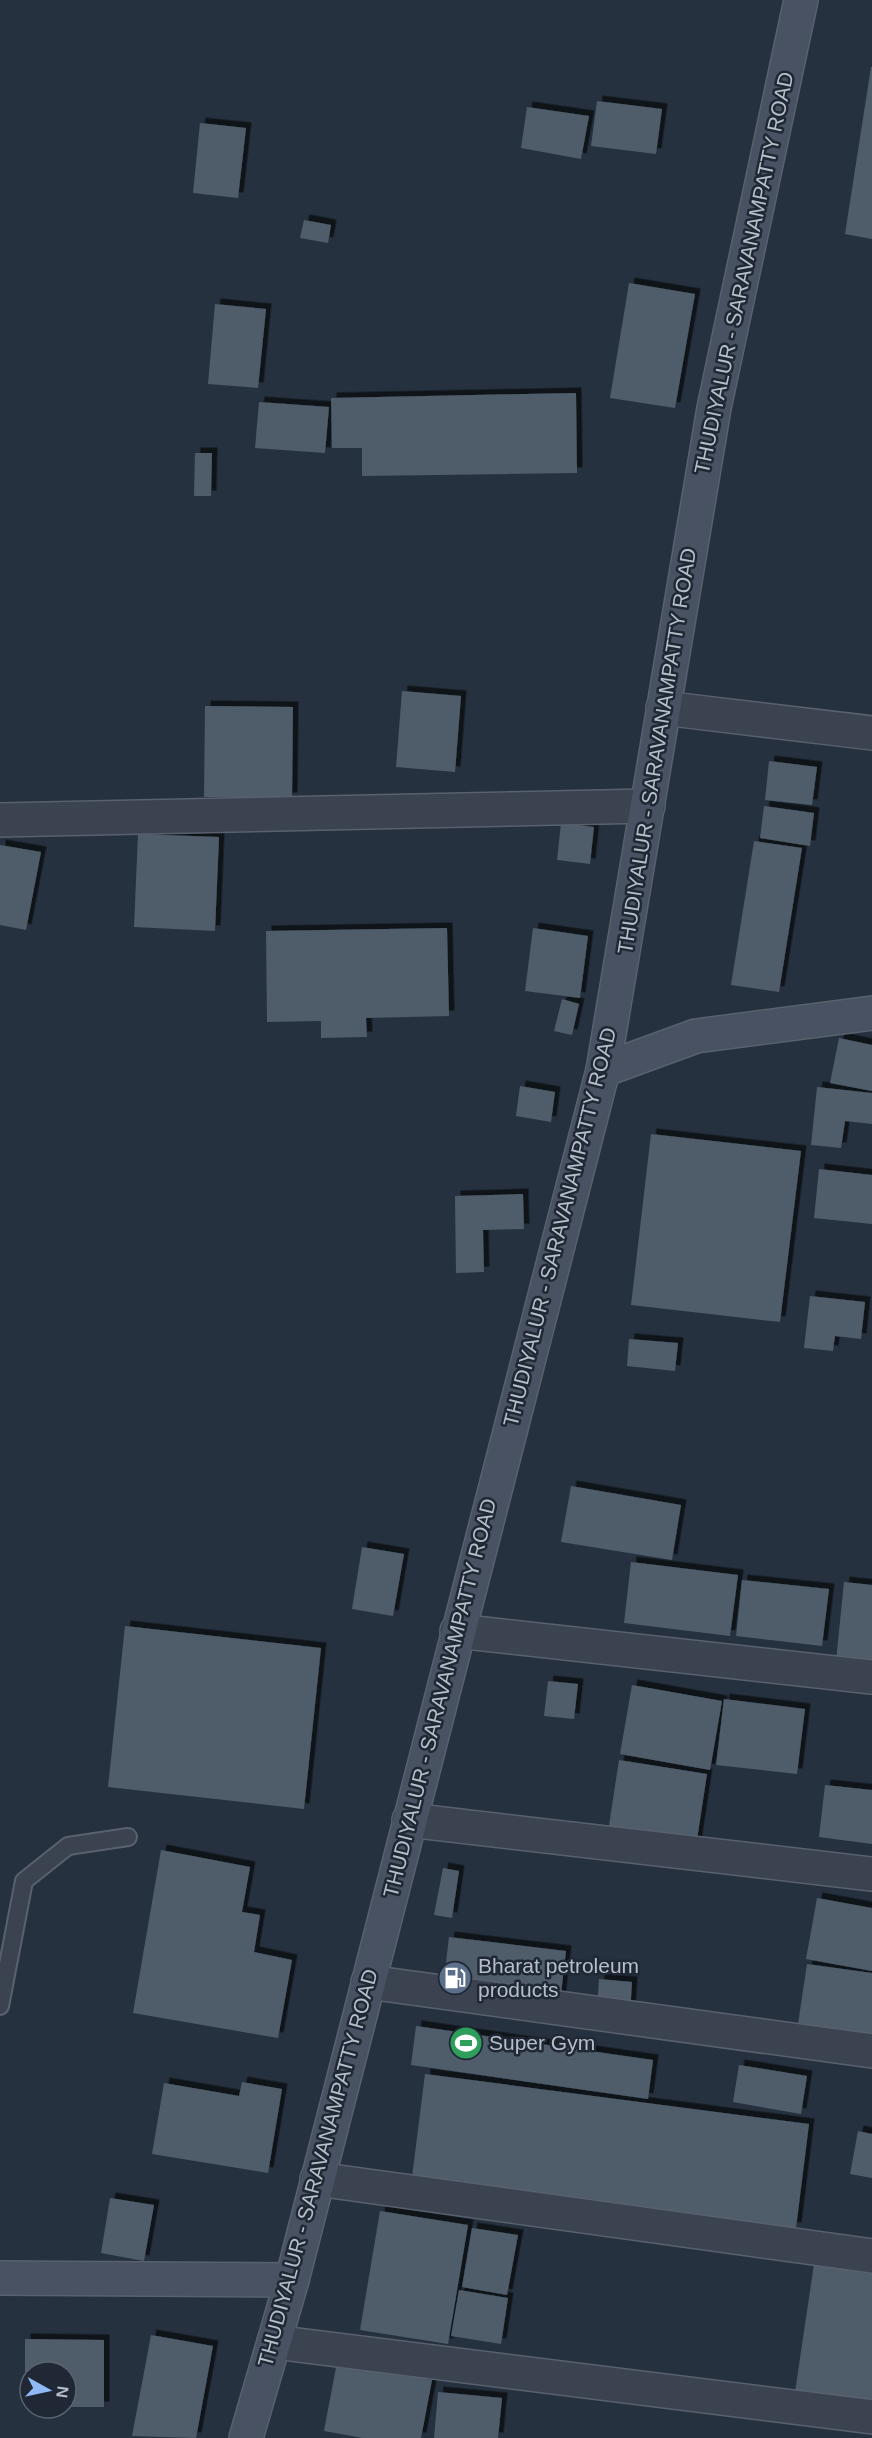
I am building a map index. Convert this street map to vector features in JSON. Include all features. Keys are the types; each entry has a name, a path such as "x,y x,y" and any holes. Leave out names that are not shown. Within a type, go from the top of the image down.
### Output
{"main road":[{"name":"THUDIYALUR - SARAVANAMPATTY ROAD","path":"246,2438 292,2280 603,1070 714,408 801,0"},
{"path":"603,1070 696,1036 872,1013"},
{"path":"0,2278 292,2280"}],"street":[{"path":"663,708 872,733"},
{"path":"0,820 648,806"},
{"path":"457,1631 872,1677"},
{"path":"409,1820 872,1874"},
{"path":"368,1982 872,2051"},
{"path":"317,2180 872,2256"},
{"path":"274,2342 872,2417"}],"lane":[{"path":"0,2006 24,1881 68,1846 128,1837"}],"building":[{"path":"872,67 872,239 845,234"},
{"path":"597,101 662,109 656,154 591,146"},
{"path":"527,107 589,116 581,159 521,148"},
{"path":"200,123 246,128 238,198 193,193"},
{"path":"304,220 331,225 328,243 300,238"},
{"path":"629,283 695,294 675,408 610,398"},
{"path":"215,304 266,309 258,388 208,384"},
{"path":"576,393 577,473 362,476 362,448 332,448 331,398"},
{"path":"259,402 329,407 325,453 255,448"},
{"path":"195,453 212,453 211,496 194,496"},
{"path":"402,691 461,696 455,772 396,767"},
{"path":"205,706 293,707 292,798 204,797"},
{"path":"769,761 817,767 812,805 765,800"},
{"path":"764,806 814,813 810,846 760,838"},
{"path":"561,823 594,827 590,864 557,860"},
{"path":"138,834 219,837 215,931 134,927"},
{"path":"754,841 802,848 779,992 731,985"},
{"path":"0,845 41,852 26,930 0,925"},
{"path":"447,928 449,1016 366,1018 367,1037 321,1038 321,1021 267,1022 266,931"},
{"path":"533,928 588,936 580,998 525,991"},
{"path":"562,999 579,1004 572,1035 554,1031"},
{"path":"839,1038 872,1045 872,1091 830,1083"},
{"path":"520,1086 555,1092 551,1122 516,1116"},
{"path":"817,1087 872,1093 872,1124 845,1121 841,1148 811,1145"},
{"path":"651,1134 801,1151 780,1322 631,1305"},
{"path":"819,1169 872,1175 872,1224 814,1218"},
{"path":"523,1194 524,1229 483,1230 484,1272 456,1273 455,1196"},
{"path":"810,1296 865,1302 861,1339 835,1336 833,1351 804,1348"},
{"path":"629,1339 678,1343 675,1371 627,1366"},
{"path":"571,1486 681,1505 672,1560 561,1542"},
{"path":"362,1547 404,1554 393,1616 352,1609"},
{"path":"631,1562 738,1575 730,1636 624,1623"},
{"path":"742,1580 829,1589 822,1646 736,1636"},
{"path":"844,1582 872,1585 872,1665 836,1661"},
{"path":"125,1626 321,1648 304,1809 108,1787"},
{"path":"548,1681 578,1684 574,1719 544,1716"},
{"path":"632,1685 722,1701 710,1770 620,1754"},
{"path":"724,1699 805,1709 797,1774 716,1765"},
{"path":"619,1760 707,1774 696,1846 608,1832"},
{"path":"825,1785 872,1790 872,1844 819,1837"},
{"path":"161,1850 250,1867 242,1912 260,1915 254,1952 292,1960 278,2038 133,2013"},
{"path":"443,1868 459,1871 452,1918 434,1915"},
{"path":"817,1898 872,1908 872,1971 806,1959"},
{"path":"449,1937 566,1951 560,2002 443,1988"},
{"path":"807,1964 872,1973 872,2036 798,2024"},
{"path":"599,1979 632,1982 630,2015 597,2012"},
{"path":"416,2026 653,2060 648,2099 411,2065"},
{"path":"739,2065 807,2076 801,2114 733,2102"},
{"path":"425,2074 809,2124 796,2228 412,2177"},
{"path":"242,2082 282,2089 268,2173 152,2154 164,2083 239,2096"},
{"path":"858,2131 872,2134 872,2178 850,2174"},
{"path":"110,2198 154,2205 144,2261 101,2253"},
{"path":"380,2211 468,2225 448,2344 360,2330"},
{"path":"472,2228 518,2235 507,2295 462,2287"},
{"path":"814,2264 872,2272 872,2403 795,2392"},
{"path":"459,2290 508,2298 501,2344 451,2336"},
{"path":"151,2335 213,2346 196,2438 132,2436"},
{"path":"25,2339 104,2340 104,2407 78,2407 78,2360 25,2360"},
{"path":"337,2362 432,2380 421,2438 363,2438 324,2431"},
{"path":"438,2392 502,2398 498,2438 434,2438"}],"place":[{"name":"Bharat petroleum products","path":"455,1978"},
{"name":"Super Gym","path":"466,2043"}]}
